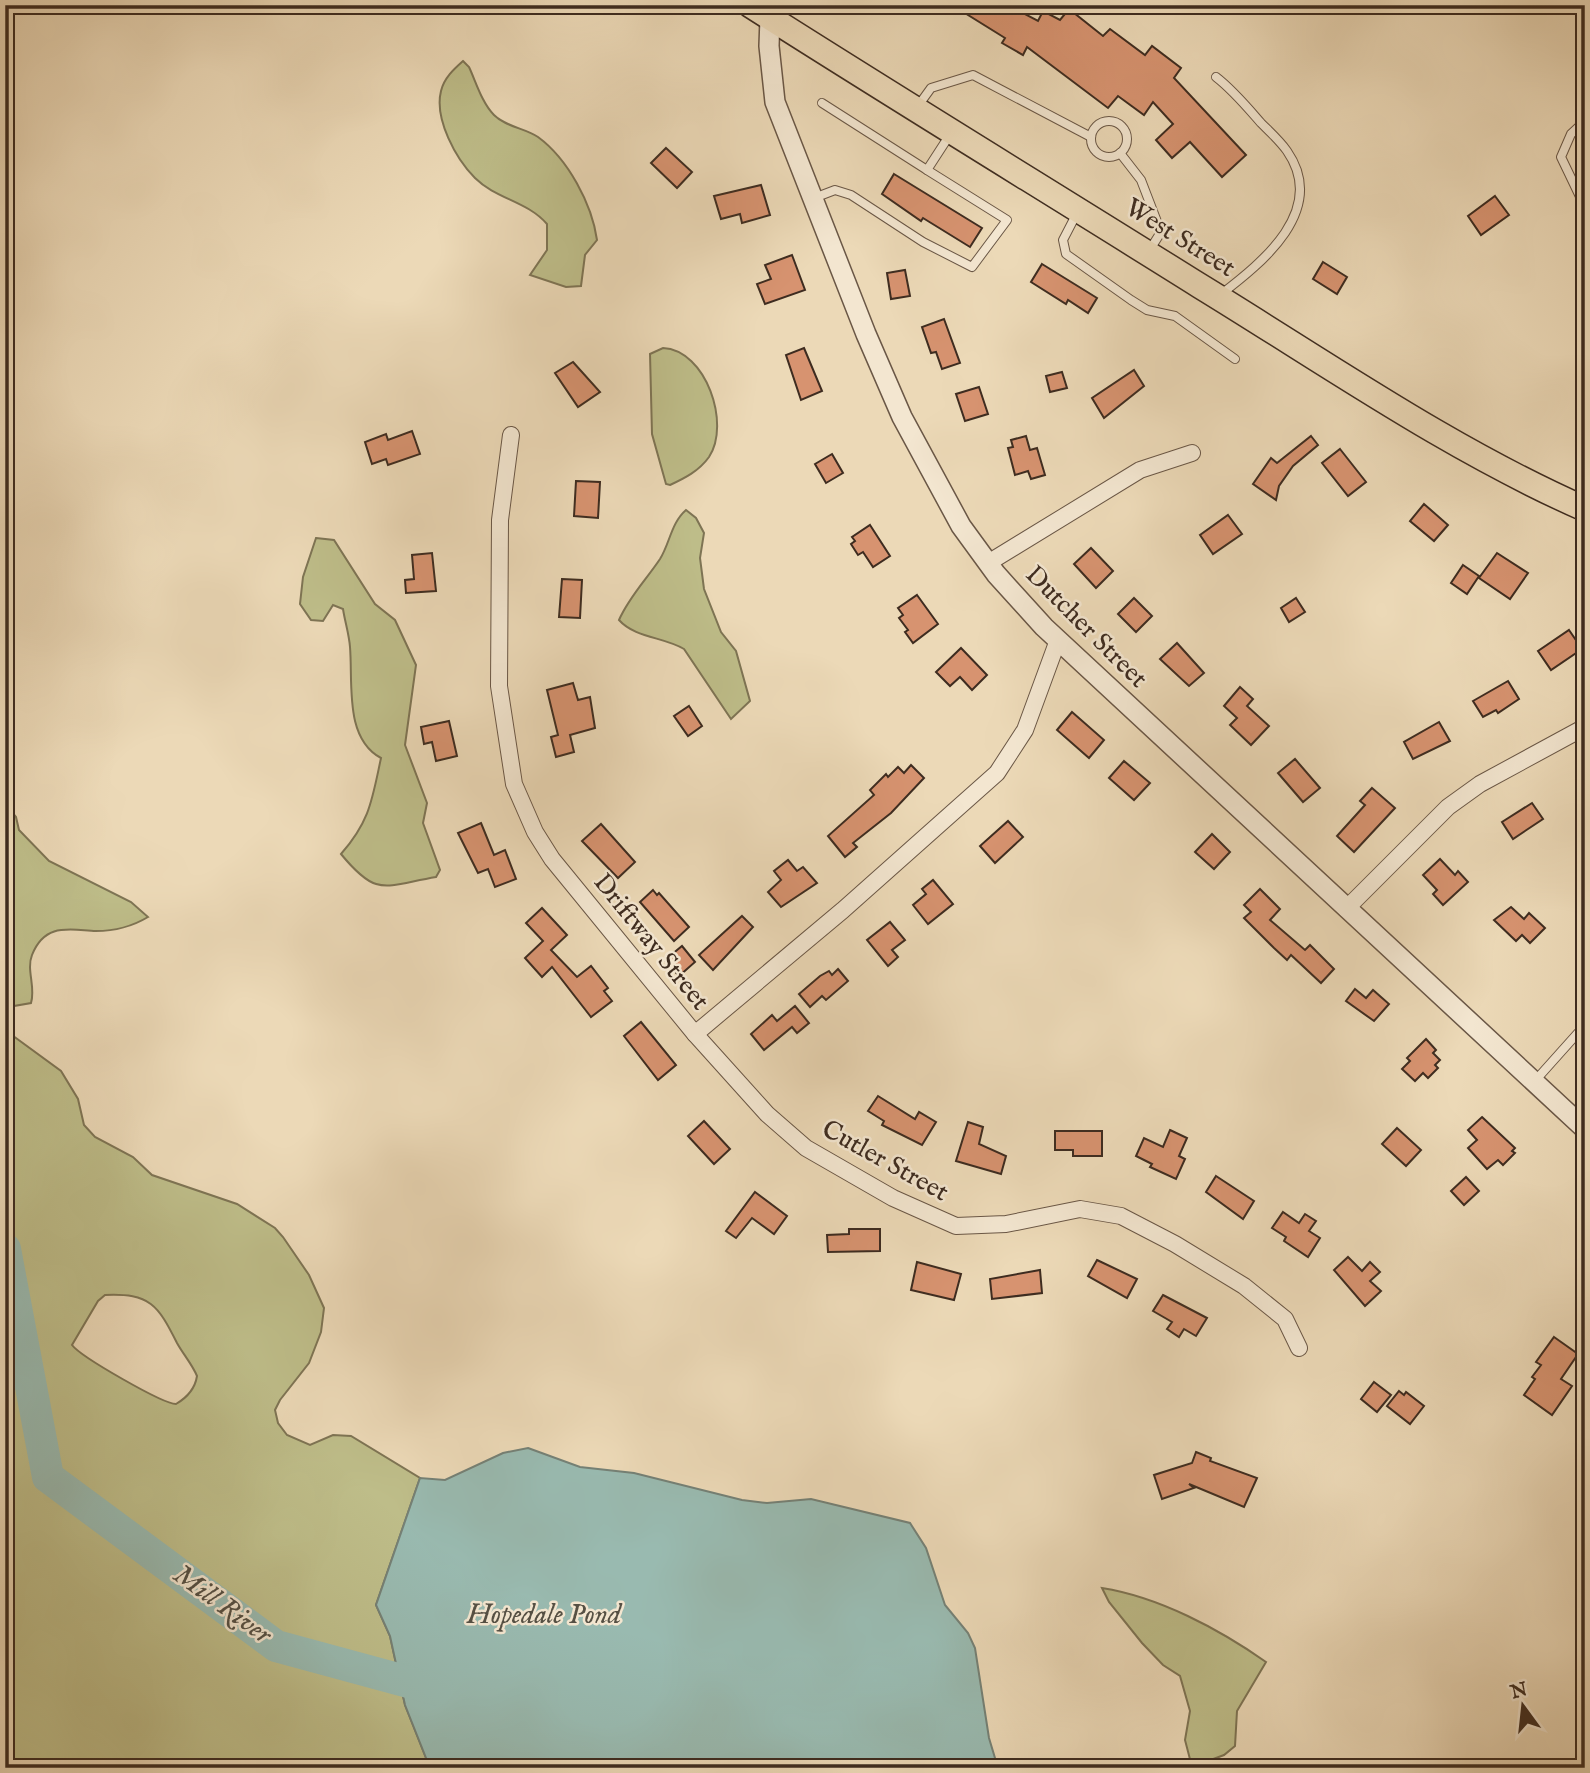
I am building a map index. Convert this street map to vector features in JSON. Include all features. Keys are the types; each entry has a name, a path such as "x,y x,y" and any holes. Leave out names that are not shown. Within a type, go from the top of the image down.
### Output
{"main road":[{"name":"West Street","path":"760,11 1453,441 1585,509"}],"street":[{"name":"Dutcher Street","path":"760,11 769,46 775,102 866,334 902,417 961,526 988,563 1058,640 1585,1129"},
{"name":"Driftway Street","path":"511,435 501,508 497,636 499,686 514,785 535,832 552,859 695,1034 844,910 997,773 1025,730 1058,640"},
{"path":"988,563 1140,470 1192,453"},
{"path":"1346,909 1448,807 1480,784 1585,727"},
{"name":"Cutler Street","path":"695,1034 767,1114 806,1148 893,1198 956,1226 1006,1224 1080,1209 1121,1216 1166,1239 1244,1286 1285,1319 1299,1348"}],"lane":[{"path":"916,108 931,88 973,75 1091,137"},
{"path":"1216,77 1287,151 1295,167 1300,194 1292,226 1251,271 1218,296"},
{"path":"814,198 835,190 851,195 923,242 972,267 1007,220 822,103"},
{"path":"1585,121 1571,134 1562,149 1561,157 1585,207"},
{"path":"1104,122 1118,124 1126,134 1126,141 1119,153 1113,156 1100,155 1094,150 1091,137 1098,125 1104,122"},
{"path":"927,170 952,131"},
{"path":"1119,153 1142,180 1161,232 1148,254"},
{"path":"1078,210 1062,244 1066,254 1147,310 1175,316 1235,359"},
{"path":"1535,1082 1585,1025"}],"shaded area":[{"path":"463,61 469,67 494,115 538,137 549,146 577,183 590,212 597,240 585,255 581,286 566,287 530,275 547,250 547,224 530,210 483,185 454,150 441,114 441,91 444,82"},
{"path":"663,348 678,352 691,361 702,375 710,391 717,426 715,443 709,457 691,474 670,485 666,484 652,434 650,354"},
{"path":"686,510 696,518 704,533 700,558 704,589 721,632 736,651 750,701 731,719 684,649 641,634 619,620 660,559 677,521"},
{"path":"316,538 334,540 375,604 395,620 416,665 405,745 427,803 423,823 440,870 436,877 393,885 373,883 353,868 341,854 364,820 381,758 369,749 356,724 351,693 349,642 343,609 333,605 323,621 311,620 300,604 303,577"},
{"path":"5,803 16,817 19,830 49,861 131,902 148,917 116,929 59,930 44,937 37,944 30,961 31,1003 8,1007"},
{"path":"5,1030 61,1071 78,1099 84,1125 95,1137 133,1157 152,1175 237,1204 275,1228 309,1275 324,1308 321,1332 309,1363 275,1410 278,1423 287,1435 310,1445 333,1435 351,1436 420,1478 376,1605 390,1636 405,1705 430,1768 5,1768","holes":["105,1295 143,1299 158,1311 195,1372 197,1376 193,1389 176,1404 122,1379 72,1345 98,1301"]},
{"path":"1102,1588 1145,1599 1188,1616 1266,1662 1237,1711 1235,1746 1224,1755 1192,1767 1185,1740 1190,1711 1180,1676 1163,1665 1142,1643 1109,1602"}],"water":[{"name":"Hopedale Pond","path":"528,1448 580,1467 634,1473 742,1500 767,1503 811,1499 910,1523 926,1548 945,1605 968,1633 975,1648 989,1738 998,1768 430,1768 405,1705 390,1636 376,1605 420,1478 445,1480 503,1453"}],"building":[{"path":"952,5 1008,5 1038,21 1043,11 1060,20 1069,9 1103,36 1110,29 1145,55 1152,46 1181,68 1174,78 1246,155 1222,177 1190,142 1172,158 1156,140 1173,124 1153,102 1144,115 1118,96 1108,108 1027,47 1023,55 1002,43 1005,38"},
{"path":"666,148 692,172 677,188 651,163"},
{"path":"894,174 982,228 970,247 923,218 921,221 882,194"},
{"path":"761,185 770,215 742,223 740,214 721,219 714,196"},
{"path":"1495,196 1509,215 1481,235 1468,216"},
{"path":"792,255 805,290 765,304 757,284 771,279 765,265"},
{"path":"1323,262 1347,277 1337,294 1313,279"},
{"path":"1042,264 1097,298 1088,313 1068,300 1066,304 1031,282"},
{"path":"905,270 910,296 891,299 887,273"},
{"path":"944,319 960,363 942,369 936,352 931,353 922,327"},
{"path":"804,348 822,391 801,400 786,355"},
{"path":"573,362 600,392 578,407 555,373"},
{"path":"1134,370 1144,386 1104,418 1092,398"},
{"path":"1062,372 1067,388 1050,392 1046,376"},
{"path":"979,387 988,414 965,421 956,394"},
{"path":"412,431 420,454 388,465 386,459 372,464 365,442 386,434 388,440"},
{"path":"1026,436 1030,450 1037,448 1045,475 1031,479 1028,471 1015,475 1008,448 1013,447 1011,440"},
{"path":"1311,436 1318,445 1293,466 1279,486 1276,500 1253,484 1271,458 1277,463"},
{"path":"1340,449 1366,482 1348,496 1322,463"},
{"path":"832,454 843,473 826,483 815,464"},
{"path":"576,481 600,482 598,518 574,516"},
{"path":"1424,504 1448,525 1434,541 1410,521"},
{"path":"1228,515 1242,534 1213,554 1200,535"},
{"path":"870,525 890,556 873,567 863,552 858,555 851,544 855,541 852,537"},
{"path":"1091,548 1113,571 1096,588 1074,564"},
{"path":"432,553 436,591 406,593 405,580 414,579 412,555"},
{"path":"1497,553 1528,573 1510,599 1479,578"},
{"path":"1463,565 1479,576 1467,594 1451,583"},
{"path":"562,579 582,580 580,618 559,617"},
{"path":"917,595 938,624 913,643 899,618 903,615 898,608"},
{"path":"1134,598 1152,616 1136,632 1118,614"},
{"path":"1296,598 1305,612 1289,622 1281,608"},
{"path":"1569,630 1582,649 1551,670 1538,651"},
{"path":"1177,643 1204,673 1189,686 1160,659"},
{"path":"961,648 987,675 972,690 960,677 950,686 936,672"},
{"path":"1508,681 1519,699 1498,713 1496,710 1483,717 1473,701"},
{"path":"573,683 578,700 590,697 595,728 570,735 574,752 556,757 551,737 558,735 547,690"},
{"path":"1240,687 1253,699 1247,706 1269,726 1251,745 1230,725 1237,718 1224,706"},
{"path":"689,706 702,726 688,736 674,716"},
{"path":"1072,712 1104,740 1089,758 1057,730"},
{"path":"449,721 457,756 436,761 432,742 424,744 421,727"},
{"path":"1439,722 1450,741 1413,759 1404,742"},
{"path":"1295,759 1320,788 1303,802 1278,773"},
{"path":"1124,761 1150,783 1134,800 1109,778"},
{"path":"911,765 924,778 891,813 853,843 857,847 845,857 828,836 874,795 870,790 886,774 888,777 898,767 904,773"},
{"path":"1372,788 1395,808 1354,852 1337,836 1365,805 1360,801"},
{"path":"1532,803 1543,819 1513,839 1502,822"},
{"path":"1008,821 1023,837 995,863 980,846"},
{"path":"481,823 494,855 505,850 516,879 495,887 488,869 478,873 458,833"},
{"path":"601,824 635,862 618,878 582,841"},
{"path":"1212,834 1230,852 1214,869 1195,852"},
{"path":"1440,859 1455,875 1458,871 1468,882 1443,905 1433,894 1437,890 1423,875"},
{"path":"788,860 797,871 803,867 817,883 781,907 768,892 781,880 774,871"},
{"path":"933,880 953,904 928,924 913,905 926,894 922,889"},
{"path":"1260,889 1280,909 1270,920 1305,950 1310,945 1334,969 1321,983 1291,955 1287,960 1244,918 1251,912 1244,905"},
{"path":"653,890 657,895 659,893 689,927 674,941 640,902"},
{"path":"1511,907 1524,919 1529,913 1545,928 1530,943 1522,935 1516,941 1494,920"},
{"path":"542,908 567,935 551,950 577,977 591,966 608,988 604,991 612,1001 591,1017 552,967 542,977 525,958 543,941 526,923"},
{"path":"742,916 753,927 713,970 699,955"},
{"path":"890,922 905,940 892,950 898,957 888,966 867,940"},
{"path":"682,946 695,962 679,976 665,960"},
{"path":"838,969 848,981 826,1000 822,996 810,1007 799,994 820,976 829,971 832,975"},
{"path":"1355,989 1366,998 1373,990 1389,1004 1374,1021 1346,1001"},
{"path":"795,1006 809,1023 797,1033 792,1027 764,1050 751,1034 772,1015 777,1021"},
{"path":"641,1022 676,1065 658,1080 624,1036"},
{"path":"1426,1039 1436,1050 1433,1053 1440,1060 1435,1065 1438,1068 1428,1078 1423,1073 1415,1081 1402,1069 1410,1061 1407,1058"},
{"path":"878,1096 915,1119 919,1112 936,1122 922,1145 882,1125 884,1121 868,1111"},
{"path":"1482,1117 1515,1148 1512,1151 1515,1153 1503,1165 1498,1160 1487,1169 1468,1148 1477,1140 1468,1130"},
{"path":"704,1121 730,1149 714,1164 688,1136"},
{"path":"968,1122 983,1127 979,1144 1006,1156 1001,1174 956,1161"},
{"path":"1397,1128 1421,1150 1406,1166 1382,1144"},
{"path":"1170,1130 1187,1138 1179,1156 1185,1159 1176,1179 1150,1167 1152,1164 1136,1156 1144,1138 1163,1147"},
{"path":"1055,1131 1102,1131 1102,1156 1073,1156 1073,1150 1055,1150"},
{"path":"1216,1176 1254,1201 1243,1219 1206,1192"},
{"path":"1466,1177 1479,1191 1464,1205 1451,1191"},
{"path":"755,1192 787,1216 774,1234 752,1218 736,1238 726,1231"},
{"path":"1283,1212 1299,1223 1305,1214 1316,1221 1309,1231 1320,1238 1308,1257 1284,1241 1286,1237 1272,1228"},
{"path":"849,1229 880,1229 880,1251 828,1252 827,1235 849,1234"},
{"path":"1348,1257 1362,1271 1370,1262 1380,1272 1370,1281 1381,1291 1365,1306 1334,1270"},
{"path":"1097,1260 1137,1279 1127,1298 1088,1276"},
{"path":"917,1262 961,1274 954,1300 911,1290"},
{"path":"1040,1270 1042,1293 992,1299 990,1279"},
{"path":"1163,1295 1207,1318 1196,1336 1184,1329 1179,1337 1167,1329 1172,1322 1153,1311"},
{"path":"1554,1337 1578,1354 1561,1379 1572,1386 1552,1415 1524,1395 1541,1365 1536,1362"},
{"path":"1374,1382 1391,1395 1377,1412 1361,1399"},
{"path":"1399,1391 1404,1395 1406,1392 1424,1406 1410,1424 1387,1406"},
{"path":"1196,1452 1211,1458 1210,1461 1257,1478 1244,1507 1189,1484 1194,1488 1162,1499 1154,1475 1192,1463"}],"waterway":[{"name":"Mill River","path":"5,1249 48,1477 276,1646 438,1690"}]}
